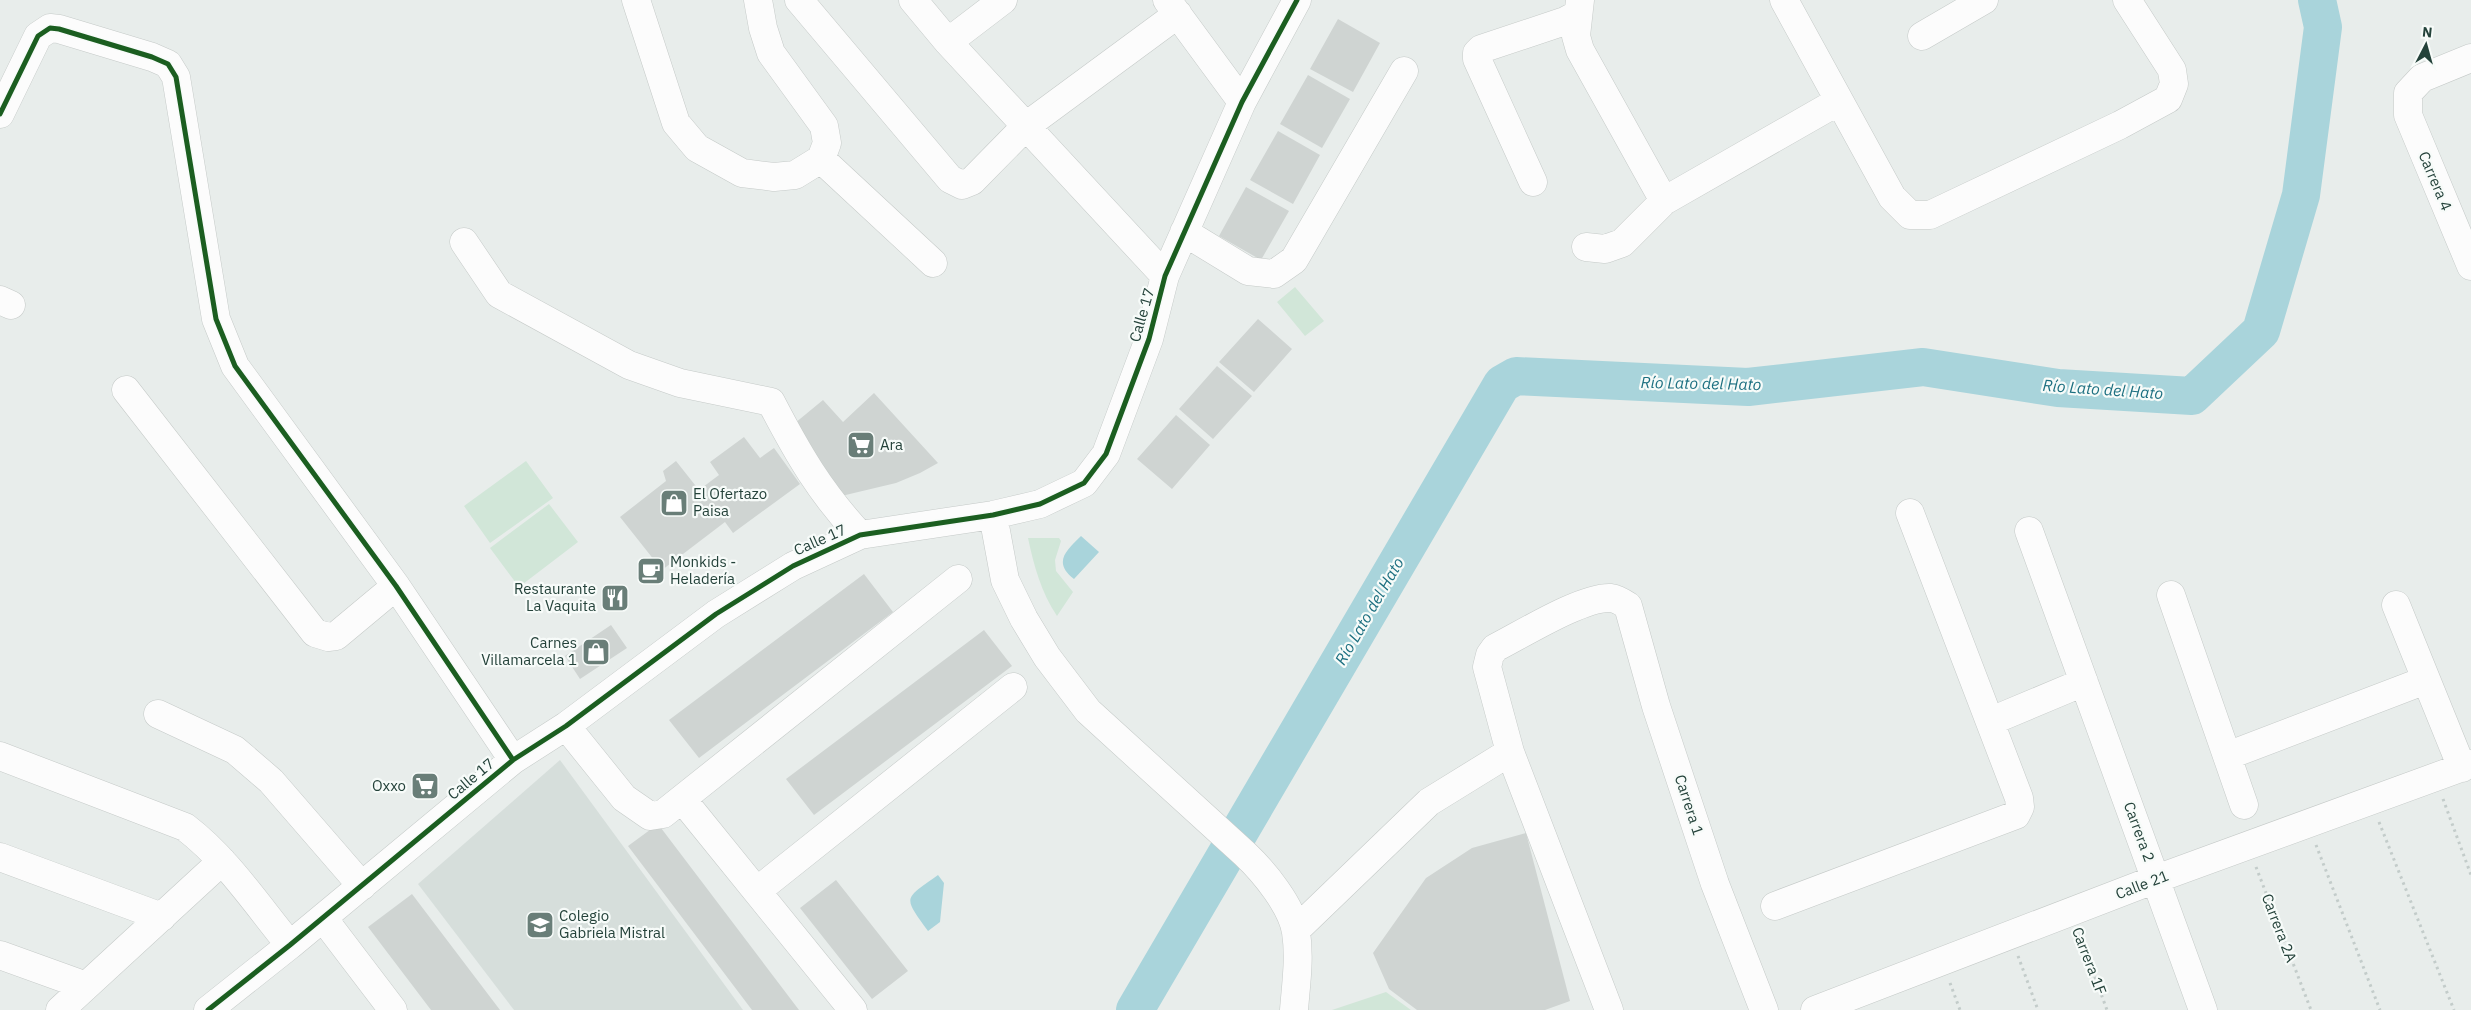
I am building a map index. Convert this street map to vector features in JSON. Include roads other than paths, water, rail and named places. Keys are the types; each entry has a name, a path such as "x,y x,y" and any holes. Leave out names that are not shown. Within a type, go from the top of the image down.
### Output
{"street":[{"path":"636,0 676,123 697,148 742,173 774,177 795,175 821,160 827,143 824,126 771,53 763,28 758,0"},
{"path":"799,0 950,179 962,185 972,182 1026,126 1172,7 1242,102"},
{"path":"913,0 948,42 1166,276"},
{"path":"948,42 1003,0"},
{"name":"Calle 17","path":"208,1010 323,918 513,760 566,726 716,614 793,566 860,535 993,515 1040,504 1084,483 1106,454 1149,338 1166,276 1184,232 1242,102 1297,0"},
{"path":"1784,0 1892,197 1910,215 1930,215 2120,125 2168,99 2174,84 2172,70 2127,0"},
{"path":"1922,36 1984,0"},
{"path":"1579,7 1576,36 1580,50 1664,201"},
{"path":"1533,182 1477,60 1476,53 1481,49 1565,21 1579,7"},
{"path":"0,114 38,36 50,28 152,57 168,64 176,77 216,319 235,366 396,586 513,760"},
{"name":"Carrera 4","path":"2471,58 2422,78 2408,93 2408,115 2471,266"},
{"path":"1184,232 1248,271 1274,274 1294,260 1404,71"},
{"path":"1586,247 1605,249 1622,243 1664,201 1839,101"},
{"path":"821,160 933,263"},
{"path":"464,242 498,294 629,365 680,383 771,402 798,456 834,508 860,535"},
{"path":"126,390 315,633 328,637 336,636 396,586"},
{"path":"1775,906 2016,815 2020,807 2019,798 1991,721 1910,513"},
{"path":"993,515 1005,580 1024,619 1047,657 1088,711 1142,763 1246,854 1261,870 1281,898 1296,930 1298,962 1294,1010"},
{"name":"Carrera 2","path":"2029,531 2203,1010"},
{"path":"566,726 624,798 650,816 663,814 958,579"},
{"path":"2171,595 2244,805"},
{"name":"Carrera 1","path":"1510,752 1487,667 1490,655 1495,648 1575,607 1596,600 1620,600 1628,606 1656,706 1715,884 1764,1010"},
{"path":"2396,605 2426,680 2466,766"},
{"path":"2227,756 2426,680"},
{"path":"1991,721 2084,682"},
{"path":"757,891 1012,687"},
{"path":"158,714 235,750 271,781 362,886"},
{"path":"1296,930 1429,802 1510,752 1609,1010"},
{"path":"0,756 185,827 202,840 222,862 290,945"},
{"name":"Calle 21","path":"1815,1010 2156,879 2466,766"},
{"path":"682,798 853,1010"},
{"path":"0,857 162,917"},
{"path":"60,1010 222,862"},
{"path":"323,918 392,1010"},
{"path":"0,955 86,986"}],"water":[{"path":"1081,536 1099,552 1074,579 1067,573 1063,562 1067,551"},
{"path":"938,875 944,883 940,922 928,931 914,911 910,899 918,889"}],"waterway":[{"name":"Río Lato del Hato","path":"1135,1010 1502,384 1516,376 1748,387 1923,367 2058,388 2192,396 2261,331 2301,195 2323,27 2317,0"}],"place":[{"name":"Ara","path":"861,445"},
{"name":"El Ofertazo Paisa","path":"674,503"},
{"name":"Monkids - Heladería","path":"651,571"},
{"name":"Restaurante La Vaquita","path":"615,598"},
{"name":"Carnes Villamarcela 1","path":"596,652"},
{"name":"Oxxo","path":"425,786"},
{"name":"Colegio Gabriela Mistral","path":"540,925"}]}
